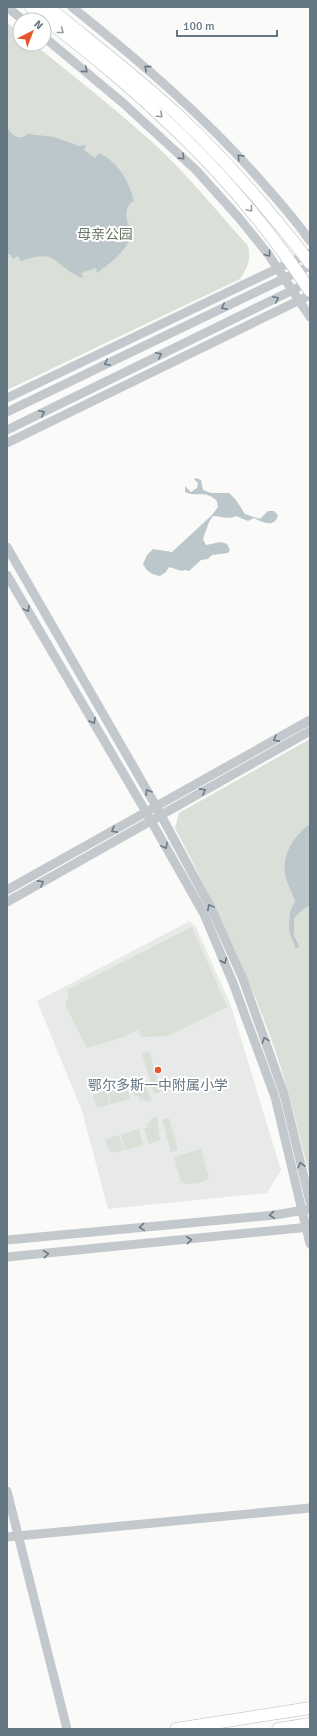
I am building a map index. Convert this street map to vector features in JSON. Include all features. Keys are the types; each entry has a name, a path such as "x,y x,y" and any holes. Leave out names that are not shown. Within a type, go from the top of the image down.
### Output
{"main road":[{"path":"30,7 134,91 186,140 236,192 309,288"},
{"path":"48,7 142,84 178,116 217,154 309,259"},
{"path":"176,1729 310,1708"},
{"path":"278,1729 310,1724"}],"street":[{"path":"72,7 146,67 202,118 250,167 310,241"},
{"path":"52,44 129,107 196,170 239,218 278,268 310,317"},
{"path":"7,412 284,278 294,267 309,259"},
{"path":"7,398 278,268 294,267"},
{"path":"7,430 293,290 309,288"},
{"path":"7,443 299,300 309,288"},
{"path":"7,547 156,806 212,910 243,980 284,1094 310,1202"},
{"path":"7,575 204,914 234,983 275,1097 306,1210 310,1244"},
{"path":"7,890 310,720"},
{"path":"7,902 310,732"},
{"path":"7,1240 275,1215 306,1210"},
{"path":"7,1257 308,1227"},
{"path":"7,1491 67,1729"},
{"path":"7,1537 310,1508"}],"shaded area":[{"path":"7,128 16,137 22,137 28,134 54,137 79,146 86,145 84,150 95,158 99,153 112,161 126,179 134,201 130,203 126,215 128,224 133,231 131,238 114,260 97,273 96,268 81,273 83,278 73,274 50,257 34,257 21,261 18,256 13,259 10,254 7,255"},
{"path":"196,478 201,480 203,490 211,493 229,493 236,500 245,514 260,519 268,511 274,511 278,515 274,522 271,523 254,518 248,521 236,516 227,518 213,516 209,522 203,539 206,545 221,542 227,544 230,550 228,553 212,555 208,559 201,560 189,571 182,571 169,567 166,572 160,576 152,573 146,569 143,564 147,555 153,549 172,552 212,515 218,507 217,501 209,495 190,494 185,492 185,486 191,492 197,488 198,483 194,479"},
{"path":"310,824 310,905 294,918 294,936 299,946 296,949 289,931 290,912 295,901 287,881 285,865 286,857 293,842"},
{"name":"鄂尔多斯一中附属小学","path":"190,921 196,927 231,1006 281,1170 267,1193 108,1209 82,1111 37,1001"}],"green space":[{"name":"母亲公园","path":"7,23 12,27 12,52 44,52 151,141 201,192 248,246 249,259 247,267 240,279 7,390"},
{"path":"310,739 310,1177 288,1090 261,1013 221,919 175,828 179,813"},
{"path":"192,927 227,1007 168,1036 141,1037 138,1030 124,1037 87,1048 65,1005 69,995 67,990"},
{"path":"149,1051 161,1092 154,1094 142,1054"},
{"path":"143,1081 152,1100 146,1102 145,1099 140,1101 139,1096 135,1097 131,1084"},
{"path":"126,1085 130,1099 111,1104 107,1090"},
{"path":"106,1090 110,1104 97,1108 93,1096"},
{"path":"157,1117 160,1140 149,1144 144,1129 148,1127 147,1123 151,1121 151,1119"},
{"path":"169,1118 178,1150 171,1152 162,1120"},
{"path":"139,1129 143,1145 125,1150 121,1134"},
{"path":"119,1135 124,1150 111,1152 105,1139"},
{"path":"201,1149 209,1178 196,1183 188,1184 181,1182 174,1157"}],"place":[{"name":"鄂尔多斯一中附属小学","path":"158,1070"}]}
